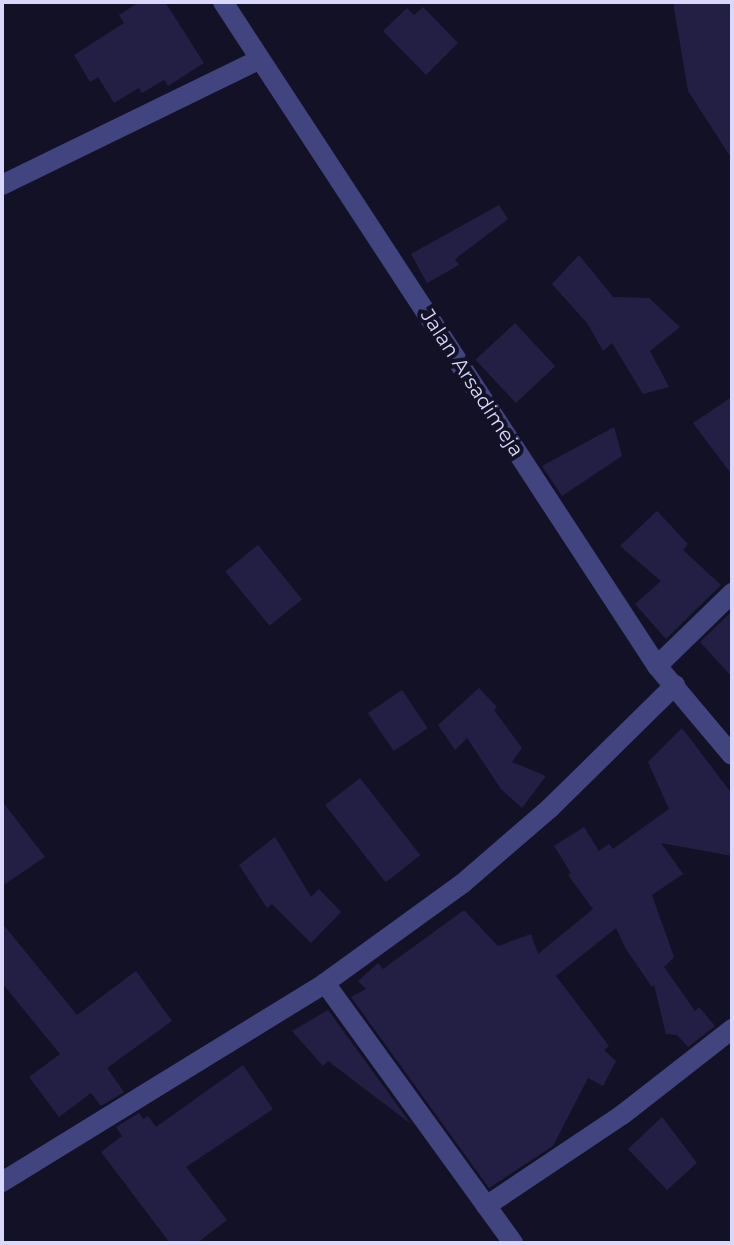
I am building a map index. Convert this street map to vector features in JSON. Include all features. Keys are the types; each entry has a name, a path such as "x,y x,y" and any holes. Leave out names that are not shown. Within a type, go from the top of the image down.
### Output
{"street":[{"name":"Jalan Arsadimeja","path":"223,2 657,666 732,755"},
{"path":"2,185 260,59"},
{"path":"657,666 732,593"},
{"path":"2,1182 325,983 462,884 549,809 675,685"},
{"path":"325,983 513,1243"},
{"path":"486,1206 622,1115 732,1029"}],"building":[{"path":"139,2 165,2 204,63 168,86 164,80 142,93 139,88 114,103 98,77 90,82 74,55 124,23 119,15"},
{"path":"673,2 732,2 732,159 688,91"},
{"path":"423,7 458,43 426,75 383,31 407,8 414,15"},
{"path":"499,205 508,219 455,259 459,265 427,283 411,254"},
{"path":"579,255 613,297 649,298 680,327 650,351 669,387 643,394 612,343 603,351 587,323 552,284"},
{"path":"515,323 555,366 516,403 476,360"},
{"path":"732,397 732,475 693,423"},
{"path":"614,427 622,456 562,496 542,466"},
{"path":"657,511 688,544 683,550 721,585 666,639 635,604 661,581 620,546"},
{"path":"258,545 302,599 269,626 225,571"},
{"path":"732,611 732,677 700,642"},
{"path":"479,688 497,707 494,710 522,748 512,762 546,776 522,808 501,789 467,738 455,750 438,725"},
{"path":"402,690 428,728 394,751 368,713"},
{"path":"682,728 732,794 732,856 661,843 683,874 652,895 674,957 664,967 695,1011 699,1007 715,1026 688,1047 677,1035 666,1034 654,985 652,987 626,949 616,928 556,976 609,1046 604,1050 616,1061 603,1086 588,1078 553,1146 489,1188 351,997 366,989 358,981 378,963 383,969 464,910 498,946 531,934 538,954 593,909 568,875 571,873 554,846 584,827 599,851 609,844 613,849 669,809 648,762"},
{"path":"360,778 420,855 386,882 325,805"},
{"path":"2,801 45,857 2,886"},
{"path":"275,837 311,897 319,889 341,912 311,943 272,904 267,908 239,865"},
{"path":"2,923 77,1015 136,971 172,1021 107,1068 124,1092 101,1106 91,1093 59,1117 29,1077 60,1054 2,983"},
{"path":"328,1010 411,1124 328,1061 323,1066 292,1031"},
{"path":"243,1065 273,1109 186,1167 227,1220 197,1243 170,1243 101,1152 122,1136 116,1127 139,1113 143,1119 148,1116 156,1127"},
{"path":"662,1117 697,1163 667,1190 628,1149"}]}
